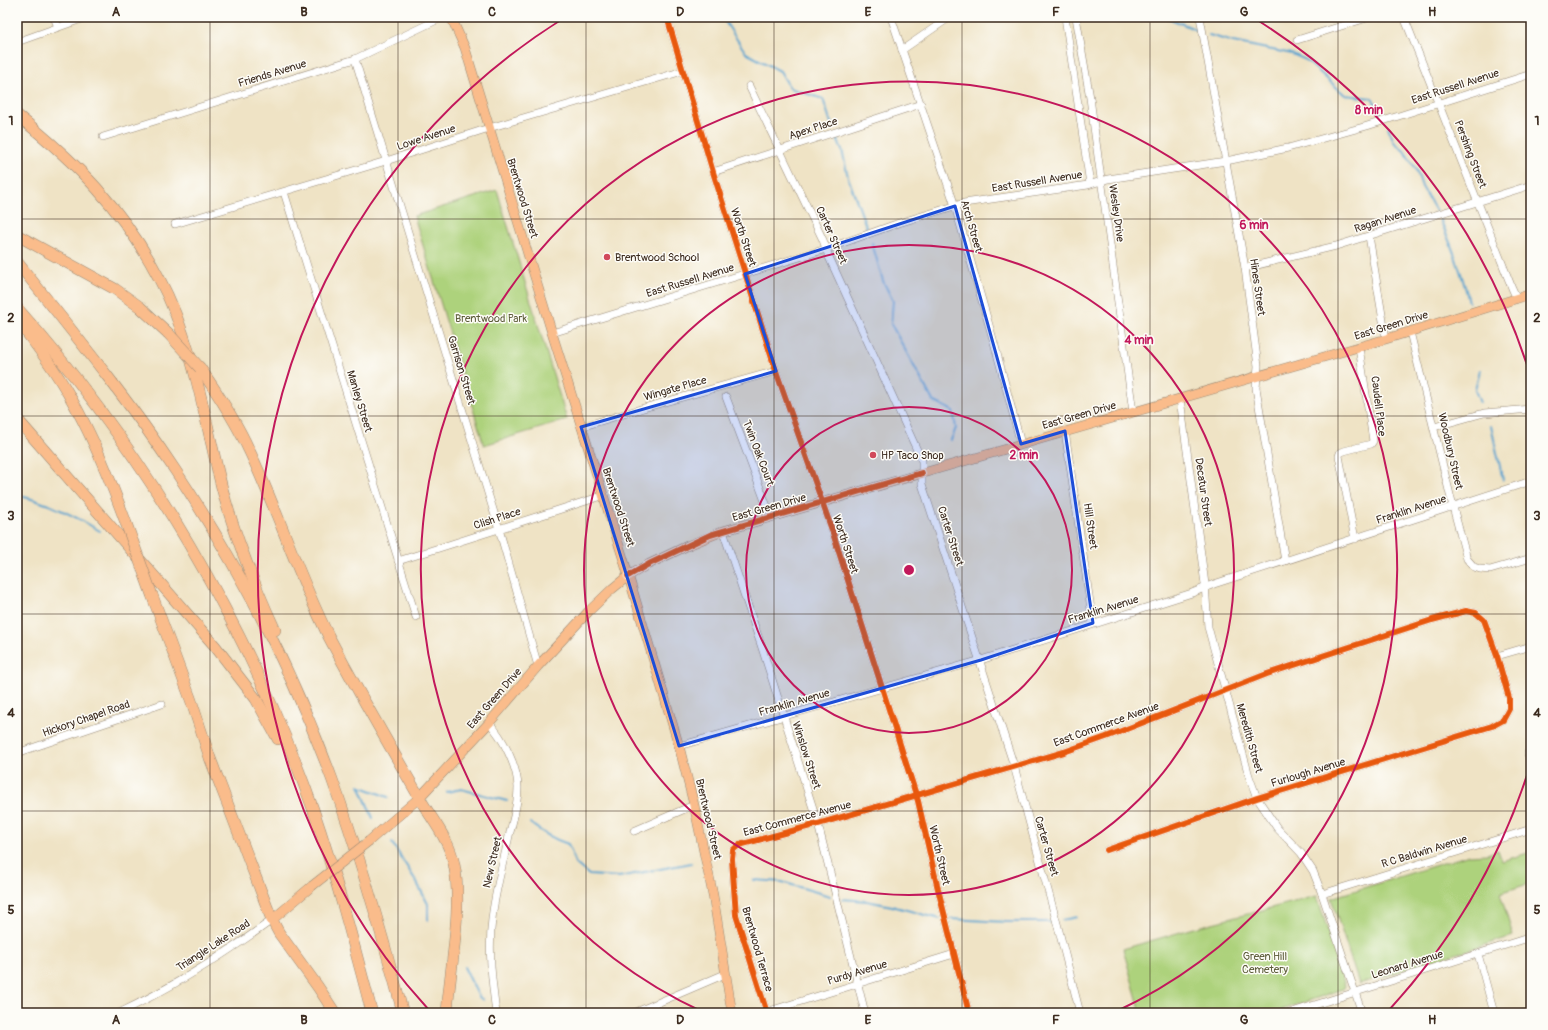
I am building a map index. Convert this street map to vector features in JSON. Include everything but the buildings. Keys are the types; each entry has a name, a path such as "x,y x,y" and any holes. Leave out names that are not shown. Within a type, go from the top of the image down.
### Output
{"highway":[{"path":"17,115 81,170 100,191 120,215 160,279 179,323 195,372 222,489 239,544 260,598 310,710 314,731"},
{"path":"17,235 115,289 140,307 168,333 200,368 220,397 249,449 275,509 305,588 329,637 419,798 446,840 454,865 456,892 455,925 447,1013"},
{"path":"17,262 114,382 139,418 196,503 272,641 314,731 341,804 364,876 402,1013"},
{"path":"17,308 58,357 105,418 161,501 195,555 218,597 260,682 287,742 312,808 329,857 372,1013"},
{"path":"17,320 56,373 76,407 101,459 191,700 210,758 272,920 279,933 335,1013"},
{"path":"17,419 193,620 245,683 266,716 298,785 312,808"}],"main road":[{"name":"Brentwood Street","path":"451,17 465,48 679,746 714,895 732,1013"},
{"name":"East Green Drive","path":"312,886 369,841 419,798 489,723 538,666 589,612 612,589 628,576 649,564 723,531 1065,431 1257,377 1410,332 1531,294"},
{"name":"Triangle Lake Road","path":"272,920 312,886"}],"street":[{"path":"54,17 58,27"},
{"path":"17,42 87,17"},
{"name":"Friends Avenue","path":"103,137 354,59 443,17"},
{"name":"Worth Street","path":"667,17 713,172 776,371 822,502 916,795 969,1013"},
{"name":"Arch Street","path":"891,17 955,206 1021,444"},
{"path":"902,50 950,17"},
{"name":"Wesley Drive","path":"1065,17 1090,184"},
{"name":"Wesley Drive","path":"1076,17 1102,181 1132,412"},
{"name":"Hines Street","path":"1200,17 1245,268 1258,366 1256,388 1285,561"},
{"path":"1297,40 1370,17"},
{"name":"Pershing Street","path":"1404,17 1517,299"},
{"name":"Garrison Street","path":"354,59 499,529 538,666"},
{"name":"Lowe Avenue","path":"175,224 682,71"},
{"name":"East Russell Avenue","path":"552,332 826,249 964,203 1226,161 1306,144 1531,74"},
{"name":"Carter Street","path":"749,86 781,150 922,461 922,484 981,660 1014,766 1080,1013"},
{"name":"Apex Place","path":"713,172 921,104"},
{"name":"Ragan Avenue","path":"1245,268 1294,257 1369,236 1531,185"},
{"name":"Manley Street","path":"284,192 416,617"},
{"path":"1369,236 1386,339"},
{"name":"Woodbury Street","path":"1410,332 1467,559 1474,567 1490,570 1531,558"},
{"name":"Caudell Place","path":"1355,538 1339,456 1340,453 1344,451 1371,444 1373,441 1359,347"},
{"name":"Wingate Place","path":"581,427 776,371"},
{"name":"Twin Oak Court","path":"726,397 771,517"},
{"name":"Decatur Street","path":"1180,399 1206,584 1205,588"},
{"path":"1434,427 1484,413 1531,409"},
{"name":"Hill Street","path":"1065,431 1093,623"},
{"name":"Franklin Avenue","path":"679,746 981,660 1093,623 1192,593 1285,561 1531,481"},
{"name":"Clish Place","path":"398,561 602,496"},
{"name":"Winslow Street","path":"723,531 818,824 865,1013"},
{"name":"Meredith Street","path":"1205,588 1208,627 1249,776 1257,798 1277,828 1301,853 1313,871 1362,1013"},
{"name":"East Commerce Avenue","path":"739,845 818,824 1064,752 1267,674 1432,620 1466,611 1476,613 1484,620 1497,656"},
{"path":"1497,656 1531,646"},
{"name":"Furlough Avenue","path":"1107,850 1257,798 1492,726 1503,720 1509,709 1509,698 1497,656"},
{"name":"Hickory Chapel Road","path":"17,753 162,704"},
{"name":"New Street","path":"489,723 496,730 508,753 514,767 518,787 517,804 498,884 492,920 491,956 496,1013"},
{"path":"1531,741 1528,754 1531,763"},
{"path":"634,832 694,805"},
{"name":"R C Baldwin Avenue","path":"1322,894 1531,829"},
{"name":"Brentwood Terrace","path":"739,845 733,850 732,859 736,915 766,1013"},
{"name":"Triangle Lake Road","path":"119,1013 180,981 241,943 272,920"},
{"name":"Leonard Avenue","path":"1289,1013 1531,937"},
{"name":"Purdy Avenue","path":"766,1013 954,954"},
{"path":"1478,954 1494,1013"},
{"path":"634,1013 725,974"}],"highlighted area":[{"path":"955,206 1021,444 1065,431 1093,623 981,660 679,746 581,427 776,371 745,274"}],"green space":[{"name":"Brentwood Park","path":"497,190 567,420 484,445 414,216"},
{"path":"1498,850 1502,861 1531,852 1531,883 1500,893 1513,936 1359,984 1331,898 1469,855 1487,854"},
{"name":"Green Hill Cemetery","path":"1317,896 1345,986 1343,989 1273,1013 1141,1013 1123,949 1201,926"}],"waterway":[{"path":"722,17 746,53 780,71 790,88 823,99 832,126"},
{"path":"1166,17 1197,30"},
{"path":"1209,35 1233,42 1292,54 1306,60 1345,95 1372,98 1382,116"},
{"path":"1388,127 1394,142 1404,151 1416,169 1422,187 1436,211"},
{"path":"837,139 842,150 848,177 867,229"},
{"path":"1440,219 1449,239 1469,302"},
{"path":"872,243 883,281 893,301 891,324 933,401 953,411 956,428 951,440"},
{"path":"1480,370 1475,390 1480,403"},
{"path":"1491,426 1503,480"},
{"path":"17,495 39,501 60,510 100,531"},
{"path":"359,785 373,818"},
{"path":"359,786 388,797"},
{"path":"447,792 461,789 507,801"},
{"path":"530,823 557,840 568,844 576,864 589,875 619,877 691,863"},
{"path":"392,843 416,881 428,904 428,921"},
{"path":"754,880 782,882 830,896"},
{"path":"842,899 867,901 892,906 940,919"},
{"path":"1062,920 1077,917"},
{"path":"951,919 1006,922 1051,922"},
{"path":"464,967 479,997 483,1000"}],"cycle path":[{"path":"667,17 713,172 776,371 832,530 918,801 969,1013"},
{"path":"628,576 649,564 710,535 922,473"},
{"path":"767,1013 736,915 732,859 733,850 739,845 818,824 1064,752 1267,674 1432,620 1466,611 1476,613 1484,620 1497,656 1509,698 1509,709 1503,720 1492,726 1257,798 1107,850"}],"place":[{"name":"Brentwood School","path":"607,257"},
{"name":"HP Taco Shop","path":"873,455"}]}
